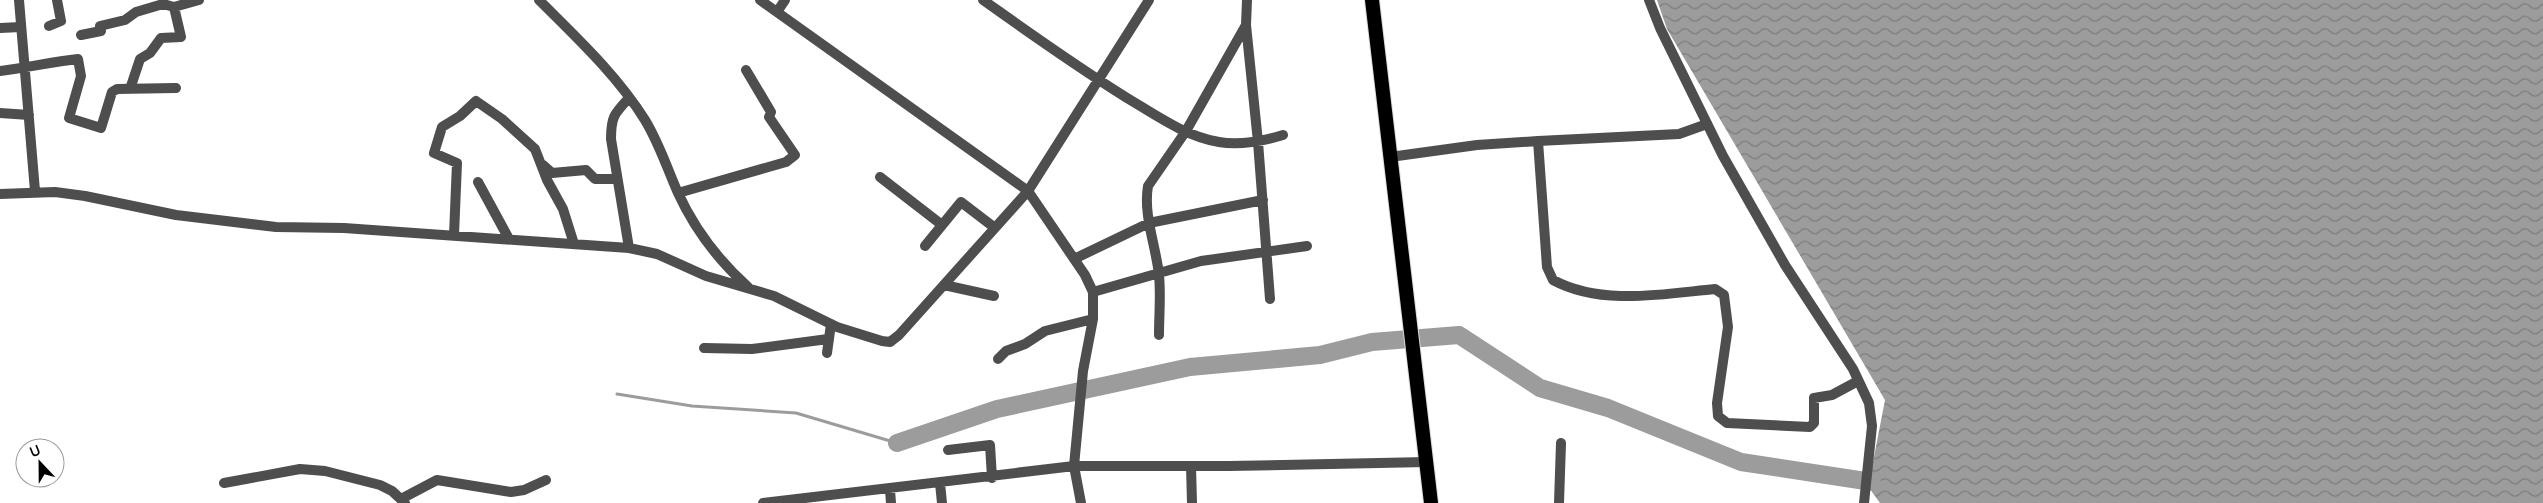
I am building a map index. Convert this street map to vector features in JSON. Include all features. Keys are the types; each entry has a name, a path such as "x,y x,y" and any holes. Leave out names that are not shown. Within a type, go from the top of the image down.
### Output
{"highway":[{"path":"1372,0 1431,503"}],"street":[{"path":"19,0 35,191"},
{"path":"49,26 60,21 58,0"},
{"path":"81,35 101,31 100,26 125,20 136,12 163,4 174,7 199,0"},
{"path":"539,0 585,46 629,98 657,142 678,193 709,246 730,271 750,289"},
{"path":"760,0 1028,191 1085,275 1093,292 1093,318 1083,371 1074,466 1081,503"},
{"path":"777,12 785,0"},
{"path":"983,0 1097,80 1186,131 1218,142 1234,144 1258,142 1283,134"},
{"path":"0,194 35,191 85,196 176,215 276,227 344,228 629,248 657,254 706,276 791,303 831,324 882,342 890,342 895,340 1028,191 1149,0"},
{"path":"1247,0 1246,25 1258,142 1270,299"},
{"path":"1649,0 1707,124 1785,265 1840,349 1858,381 1871,410 1871,449 1865,500"},
{"path":"130,89 140,59 150,53 161,38 181,38 174,7"},
{"path":"1159,334 1159,275 1149,223 1146,195 1148,186 1186,131 1246,25"},
{"path":"0,28 21,27"},
{"path":"0,71 25,68 44,62 78,59 81,76 69,118 101,128 112,92 117,89 176,88"},
{"path":"678,193 786,162 794,155 769,117 771,112 746,70"},
{"path":"629,98 614,114 611,122 611,139 629,248"},
{"path":"454,235 457,163 434,153 442,127 460,116 476,101 502,119 535,149 547,180 563,208 574,244"},
{"path":"0,113 29,115"},
{"path":"1390,156 1538,140 1679,134 1707,124"},
{"path":"1538,140 1543,183 1547,267 1553,280 1583,292 1626,296 1715,289 1724,295 1728,327 1716,403 1718,416 1721,420 1727,423 1810,427 1814,423 1814,398 1832,395 1858,381"},
{"path":"540,163 552,173 586,170 595,179 617,179"},
{"path":"880,177 942,225"},
{"path":"478,182 508,239"},
{"path":"1074,259 1149,223 1263,200"},
{"path":"925,246 961,202 995,228"},
{"path":"1093,292 1159,275 1178,266 1308,246"},
{"path":"944,285 994,296"},
{"path":"998,359 1006,351 1025,344 1045,331 1093,318"},
{"path":"827,353 831,324"},
{"path":"704,348 752,348 828,339"},
{"path":"1558,503 1561,442"},
{"path":"948,450 990,445 992,478"},
{"path":"763,503 839,499 890,490 1074,466 1427,462"},
{"path":"1191,466 1192,503"},
{"path":"224,483 300,469 325,471 380,485 403,501 437,480 511,492 524,490 546,480"},
{"path":"940,483 942,503"},
{"path":"890,490 891,503"}],"water":[{"path":"1657,0 2543,0 2543,503 1880,503 1872,492 1872,467 1885,400 1667,29"}],"waterway":[{"path":"897,443 997,409 1190,367 1320,355 1372,342 1459,335 1540,388 1608,408 1741,462 1872,482"},
{"path":"617,394 692,406 796,413 897,443"}]}
